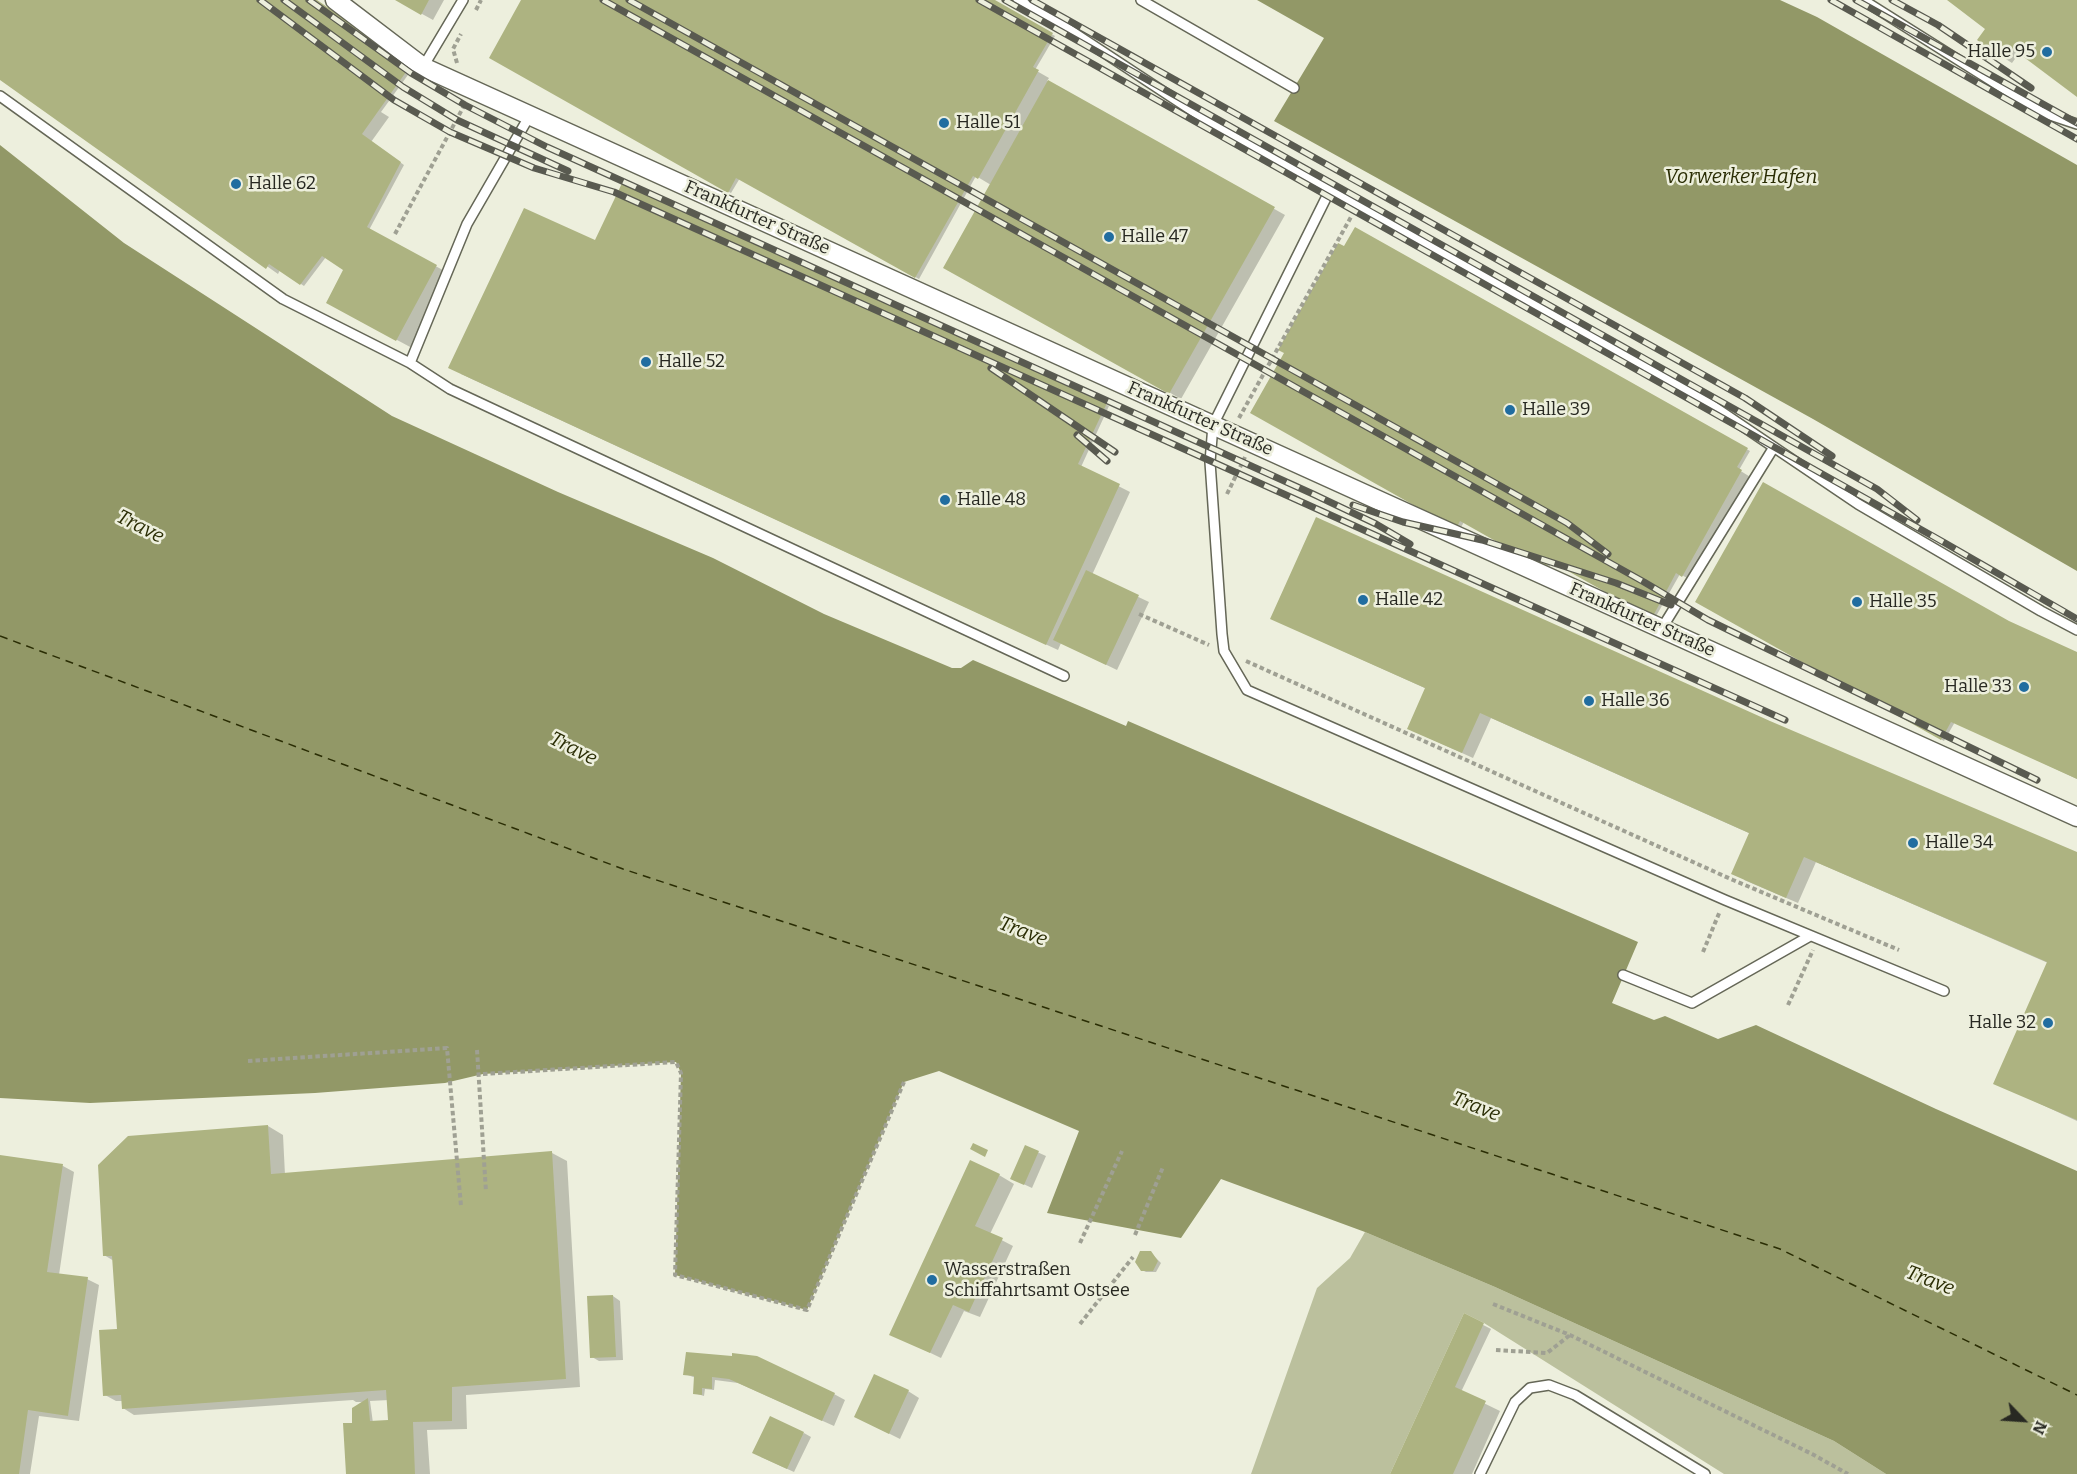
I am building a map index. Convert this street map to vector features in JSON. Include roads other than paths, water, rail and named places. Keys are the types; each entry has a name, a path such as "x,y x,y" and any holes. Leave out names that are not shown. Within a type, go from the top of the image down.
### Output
{"street":[{"name":"Frankfurter Straße","path":"335,0 423,67 2077,817"}],"lane":[{"path":"423,67 463,0"},
{"path":"1018,0 1059,23 1211,123 1707,402 1858,504 2077,630"},
{"path":"1141,0 1294,88"},
{"path":"1863,0 2041,112 2077,124"},
{"path":"0,96 283,298 410,363 450,388 1064,676"},
{"path":"410,363 467,224 530,115"},
{"path":"1330,190 1213,425 1210,462 1224,651 1247,690 1725,900 1944,991"},
{"path":"1662,628 1774,447"},
{"path":"1623,975 1692,1003 1814,937"},
{"path":"1480,1474 1515,1402 1530,1388 1549,1385 1575,1395 1705,1474"}],"water":[{"name":"Vorwerker Hafen","path":"1257,0 1780,0 1817,17 2077,165 2077,571 1813,419 1274,121 1324,38"},
{"name":"Trave","path":"0,145 124,243 392,416 558,492 713,558 824,614 952,668 961,668 973,660 1126,726 1128,721 1638,942 1612,1003 1654,1020 1665,1016 1718,1039 1756,1025 1936,1109 2077,1171 2077,1474 1886,1474 1834,1441 1495,1287 1365,1232 1221,1179 1181,1238 1047,1213 1079,1131 939,1071 904,1082 807,1310 675,1275 681,1073 676,1062 483,1074 445,1083 315,1093 90,1103 0,1098"}],"railway":[{"path":"260,0 394,100 450,132 534,168 614,192 1785,720"},
{"path":"284,0 403,87 457,120 568,171"},
{"path":"309,0 411,73 465,105 547,147 1313,494 1376,524 1410,544"},
{"path":"603,0 1644,582 1708,620 2037,780"},
{"path":"629,0 1567,523 1608,554"},
{"path":"979,0 2077,619"},
{"path":"1005,0 1877,489 1917,520"},
{"path":"1032,0 1745,398 1832,456"},
{"path":"1831,0 2077,139"},
{"path":"1856,0 2077,123"},
{"path":"1892,0 1938,25 2031,88"},
{"path":"991,368 1115,452"},
{"path":"1077,435 1107,461"},
{"path":"1353,505 1403,522 1482,540 1616,583 1671,605"}],"place":[{"name":"Halle 95","path":"2047,52"},
{"name":"Halle 51","path":"944,123"},
{"name":"Halle 62","path":"236,184"},
{"name":"Halle 47","path":"1109,237"},
{"name":"Halle 52","path":"646,362"},
{"name":"Halle 39","path":"1510,410"},
{"name":"Halle 48","path":"945,500"},
{"name":"Halle 42","path":"1363,600"},
{"name":"Halle 35","path":"1857,602"},
{"name":"Halle 33","path":"2024,687"},
{"name":"Halle 36","path":"1589,701"},
{"name":"Halle 34","path":"1913,843"},
{"name":"Halle 32","path":"2048,1023"},
{"name":"Wasserstraßen Schiffahrtsamt Ostsee","path":"932,1280"}]}
